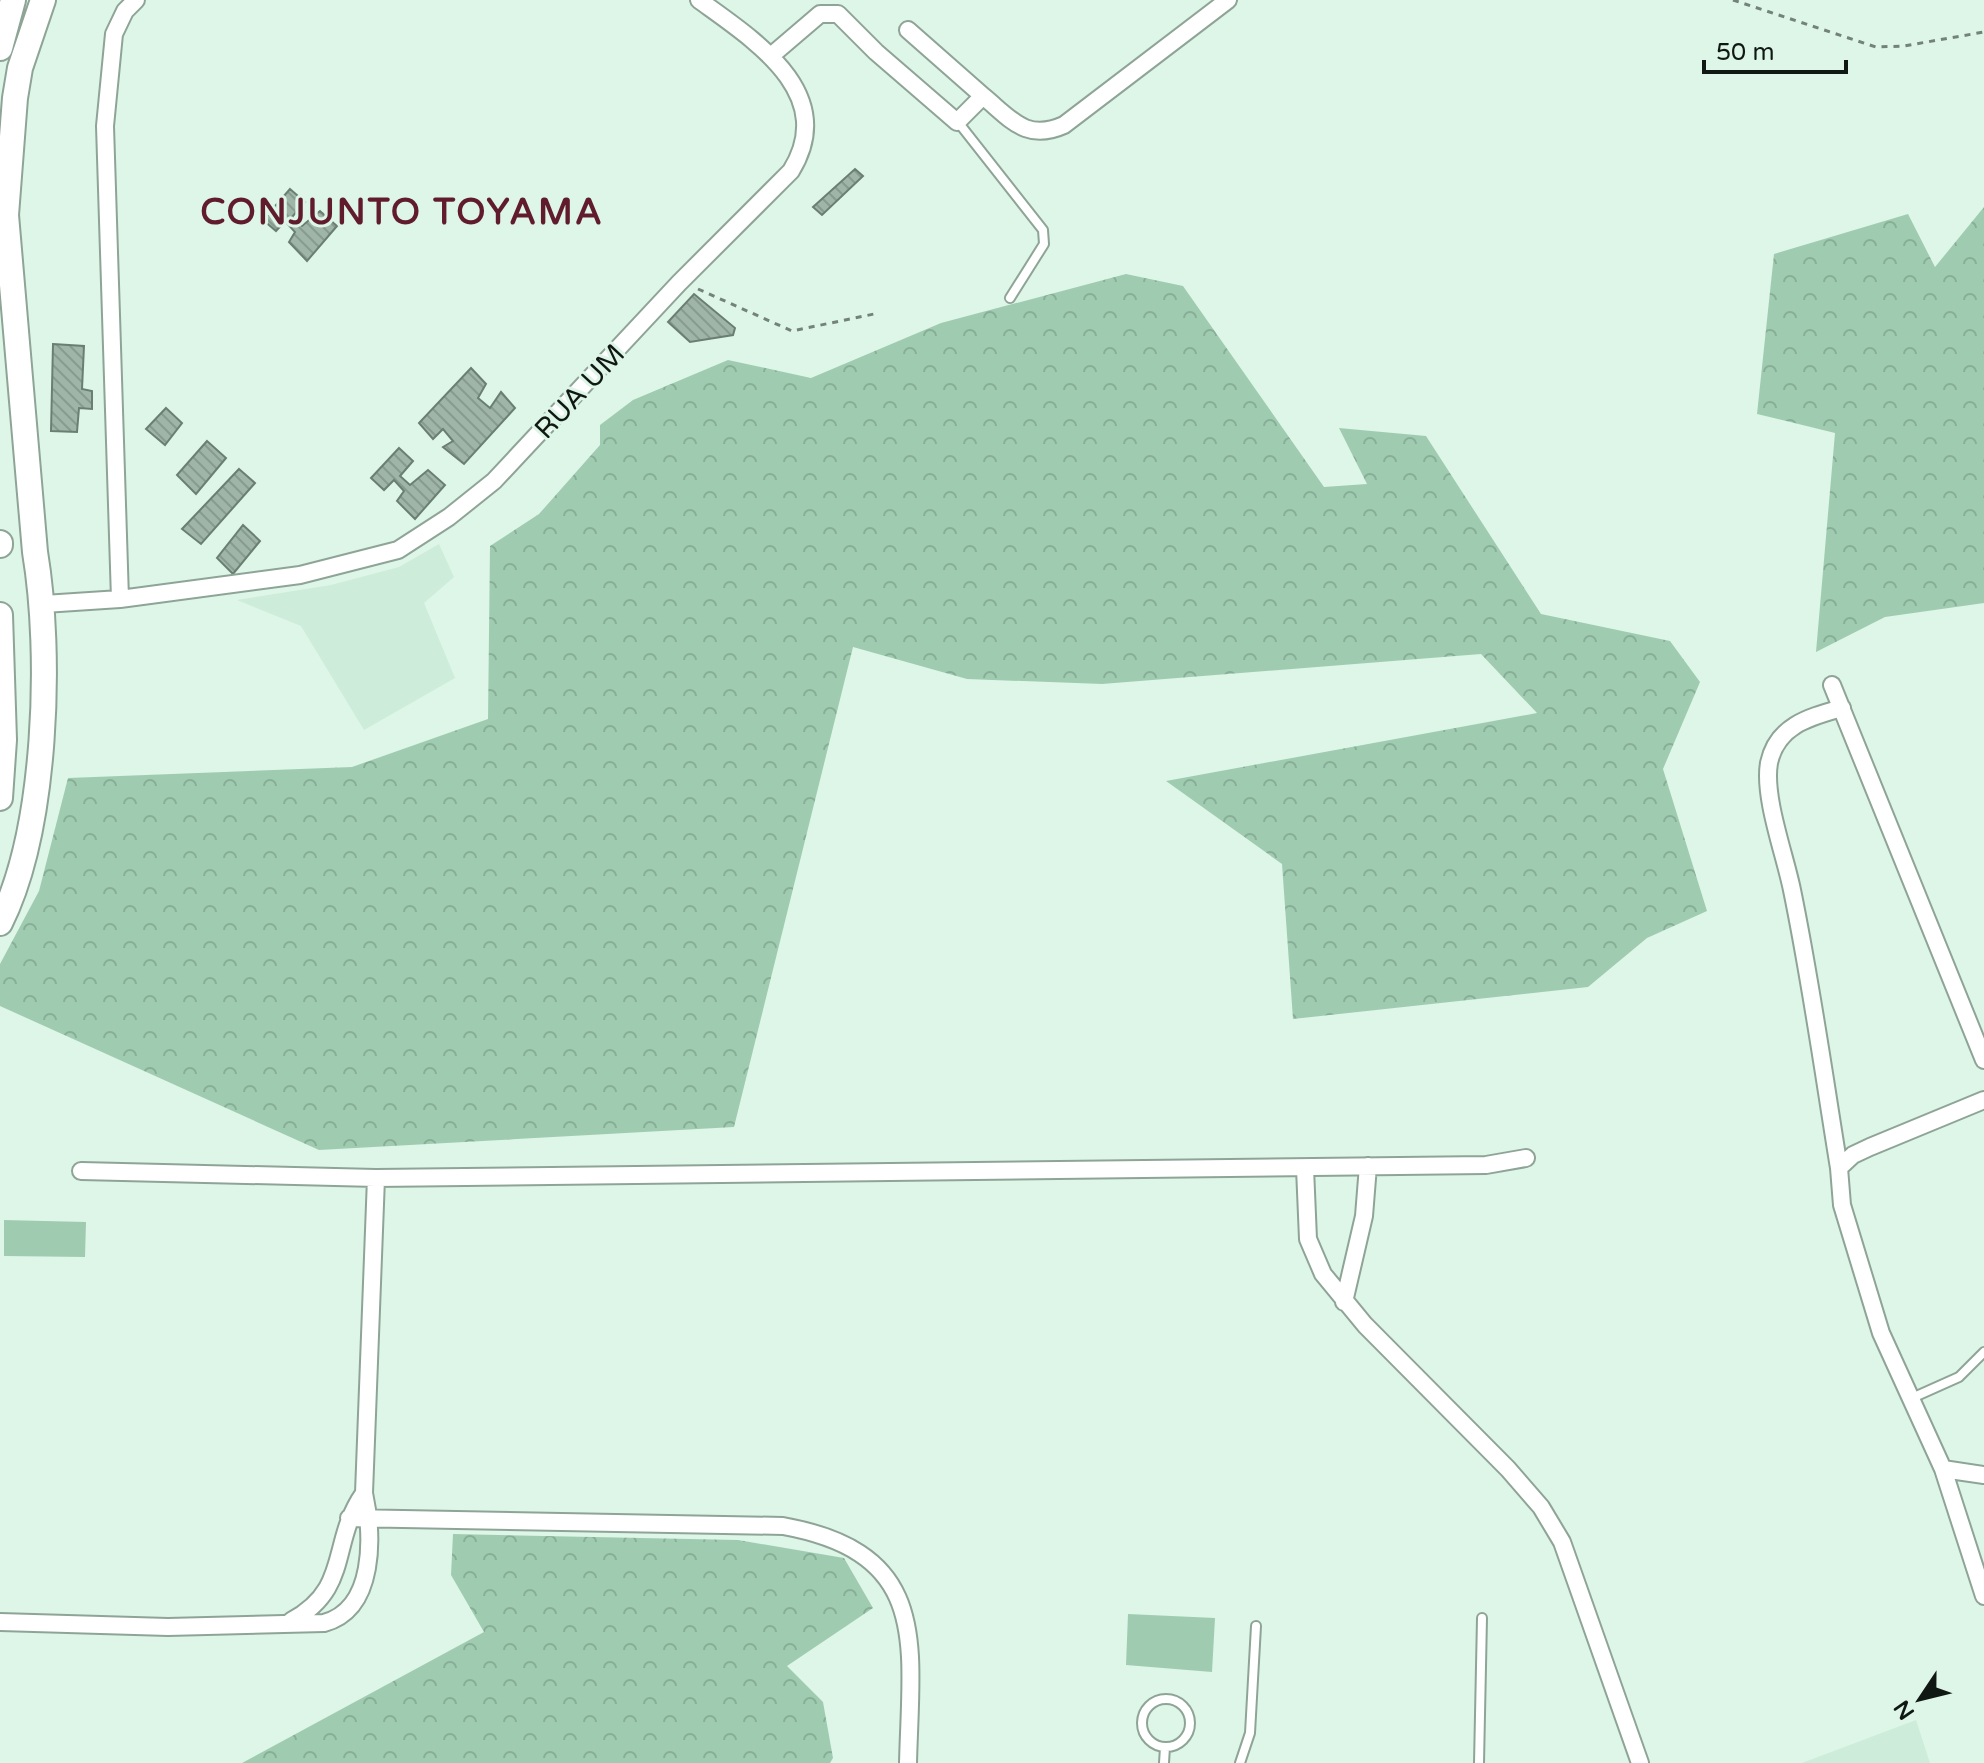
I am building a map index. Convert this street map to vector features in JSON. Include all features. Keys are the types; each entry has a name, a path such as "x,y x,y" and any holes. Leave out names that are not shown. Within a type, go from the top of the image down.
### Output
{"main road":[{"path":"0,48 13,0"},
{"path":"0,923 24,858 39,772 44,604 6,268 3,210 20,68 43,0"},
{"path":"0,615 4,740 0,798"}],"street":[{"path":"120,599 105,126 114,34 125,11 136,0"},
{"name":"RUA UM","path":"44,604 120,599 300,575 398,550 449,517 494,481 679,283 791,171 803,152 804,113 798,94 772,55 699,0"},
{"path":"908,30 1025,130 1050,131 1064,125 1228,0"},
{"path":"772,55 820,14 838,14 876,52 957,122 983,96"},
{"path":"1832,685 1984,1060"},
{"path":"1842,708 1801,720 1786,731 1777,744 1769,773 1839,1168 1842,1205 1851,1240 1881,1333 1943,1469 1984,1596"},
{"path":"1839,1168 1853,1155 1870,1147 1984,1100"},
{"path":"81,1171 376,1178 1486,1165 1526,1158"},
{"path":"1344,1302 1364,1216 1368,1166"},
{"path":"1305,1168 1308,1239 1323,1274 1344,1302 1541,1507 1562,1542 1640,1763"},
{"path":"0,1622 168,1627 324,1623 335,1620 350,1608 359,1595 366,1570 370,1519 364,1493 376,1178"},
{"path":"1943,1469 1984,1475"},
{"path":"288,1622 326,1594 335,1578 349,1518 364,1493"},
{"path":"349,1518 783,1526 841,1542 867,1556 883,1574 906,1616 911,1640 908,1763"}],"lane":[{"path":"957,122 1043,230 1044,244 1010,298"},
{"path":"1912,1398 1959,1377 1984,1352"},
{"path":"1479,1763 1482,1618"},
{"path":"1240,1763 1250,1733 1256,1626"},
{"path":"1167,1698 1183,1705 1190,1728 1181,1742 1165,1747 1156,1745 1144,1734 1142,1717 1151,1703 1167,1698"},
{"path":"1164,1763 1165,1747"}],"path":[{"path":"1733,0 1876,47 1904,46 1984,32"},
{"path":"679,283 792,331 874,314"}],"shaded area":[{"path":"439,544 454,577 424,603 455,678 364,730 301,626 237,600 331,585 399,567"},
{"path":"1916,1720 1930,1763 1802,1763"}],"green space":[{"path":"1984,207 1984,603 1885,617 1816,652 1835,433 1757,414 1774,254 1908,214 1935,267"},
{"path":"1126,274 1183,286 1324,487 1367,484 1339,428 1426,436 1541,614 1670,641 1700,682 1663,769 1707,911 1647,938 1588,987 1293,1019 1282,864 1166,781 1537,713 1481,654 1102,684 967,679 853,647 734,1127 319,1150 0,1006 0,964 39,891 68,778 352,767 488,719 490,546 539,514 600,445 600,425 633,400 728,360 811,378 941,323"},
{"path":"4,1220 86,1222 85,1257 4,1256"},
{"path":"453,1534 738,1540 844,1558 873,1608 787,1666 823,1702 833,1758 830,1763 242,1763 484,1632 451,1575"},
{"path":"1128,1614 1215,1618 1212,1672 1126,1665"}],"building":[{"path":"855,169 863,176 822,215 813,207"},
{"path":"290,189 305,202 292,217 302,226 320,211 337,226 307,261 289,242 295,232 285,221 276,231 263,220"},
{"path":"694,294 735,328 733,335 690,342 668,322"},
{"path":"53,344 84,346 82,389 92,391 92,409 79,408 77,432 51,431"},
{"path":"471,368 486,384 478,398 490,408 501,392 515,408 464,464 443,447 453,441 443,429 433,439 419,423"},
{"path":"166,408 182,423 165,445 146,429"},
{"path":"207,441 226,458 196,494 177,475"},
{"path":"399,448 413,461 400,476 410,485 428,470 445,485 415,519 397,501 404,491 394,480 384,490 371,478"},
{"path":"239,469 255,483 201,544 182,529"},
{"path":"243,525 260,541 233,574 217,558"}],"district":[{"name":"CONJUNTO TOYAMA","path":"402,211"}]}
